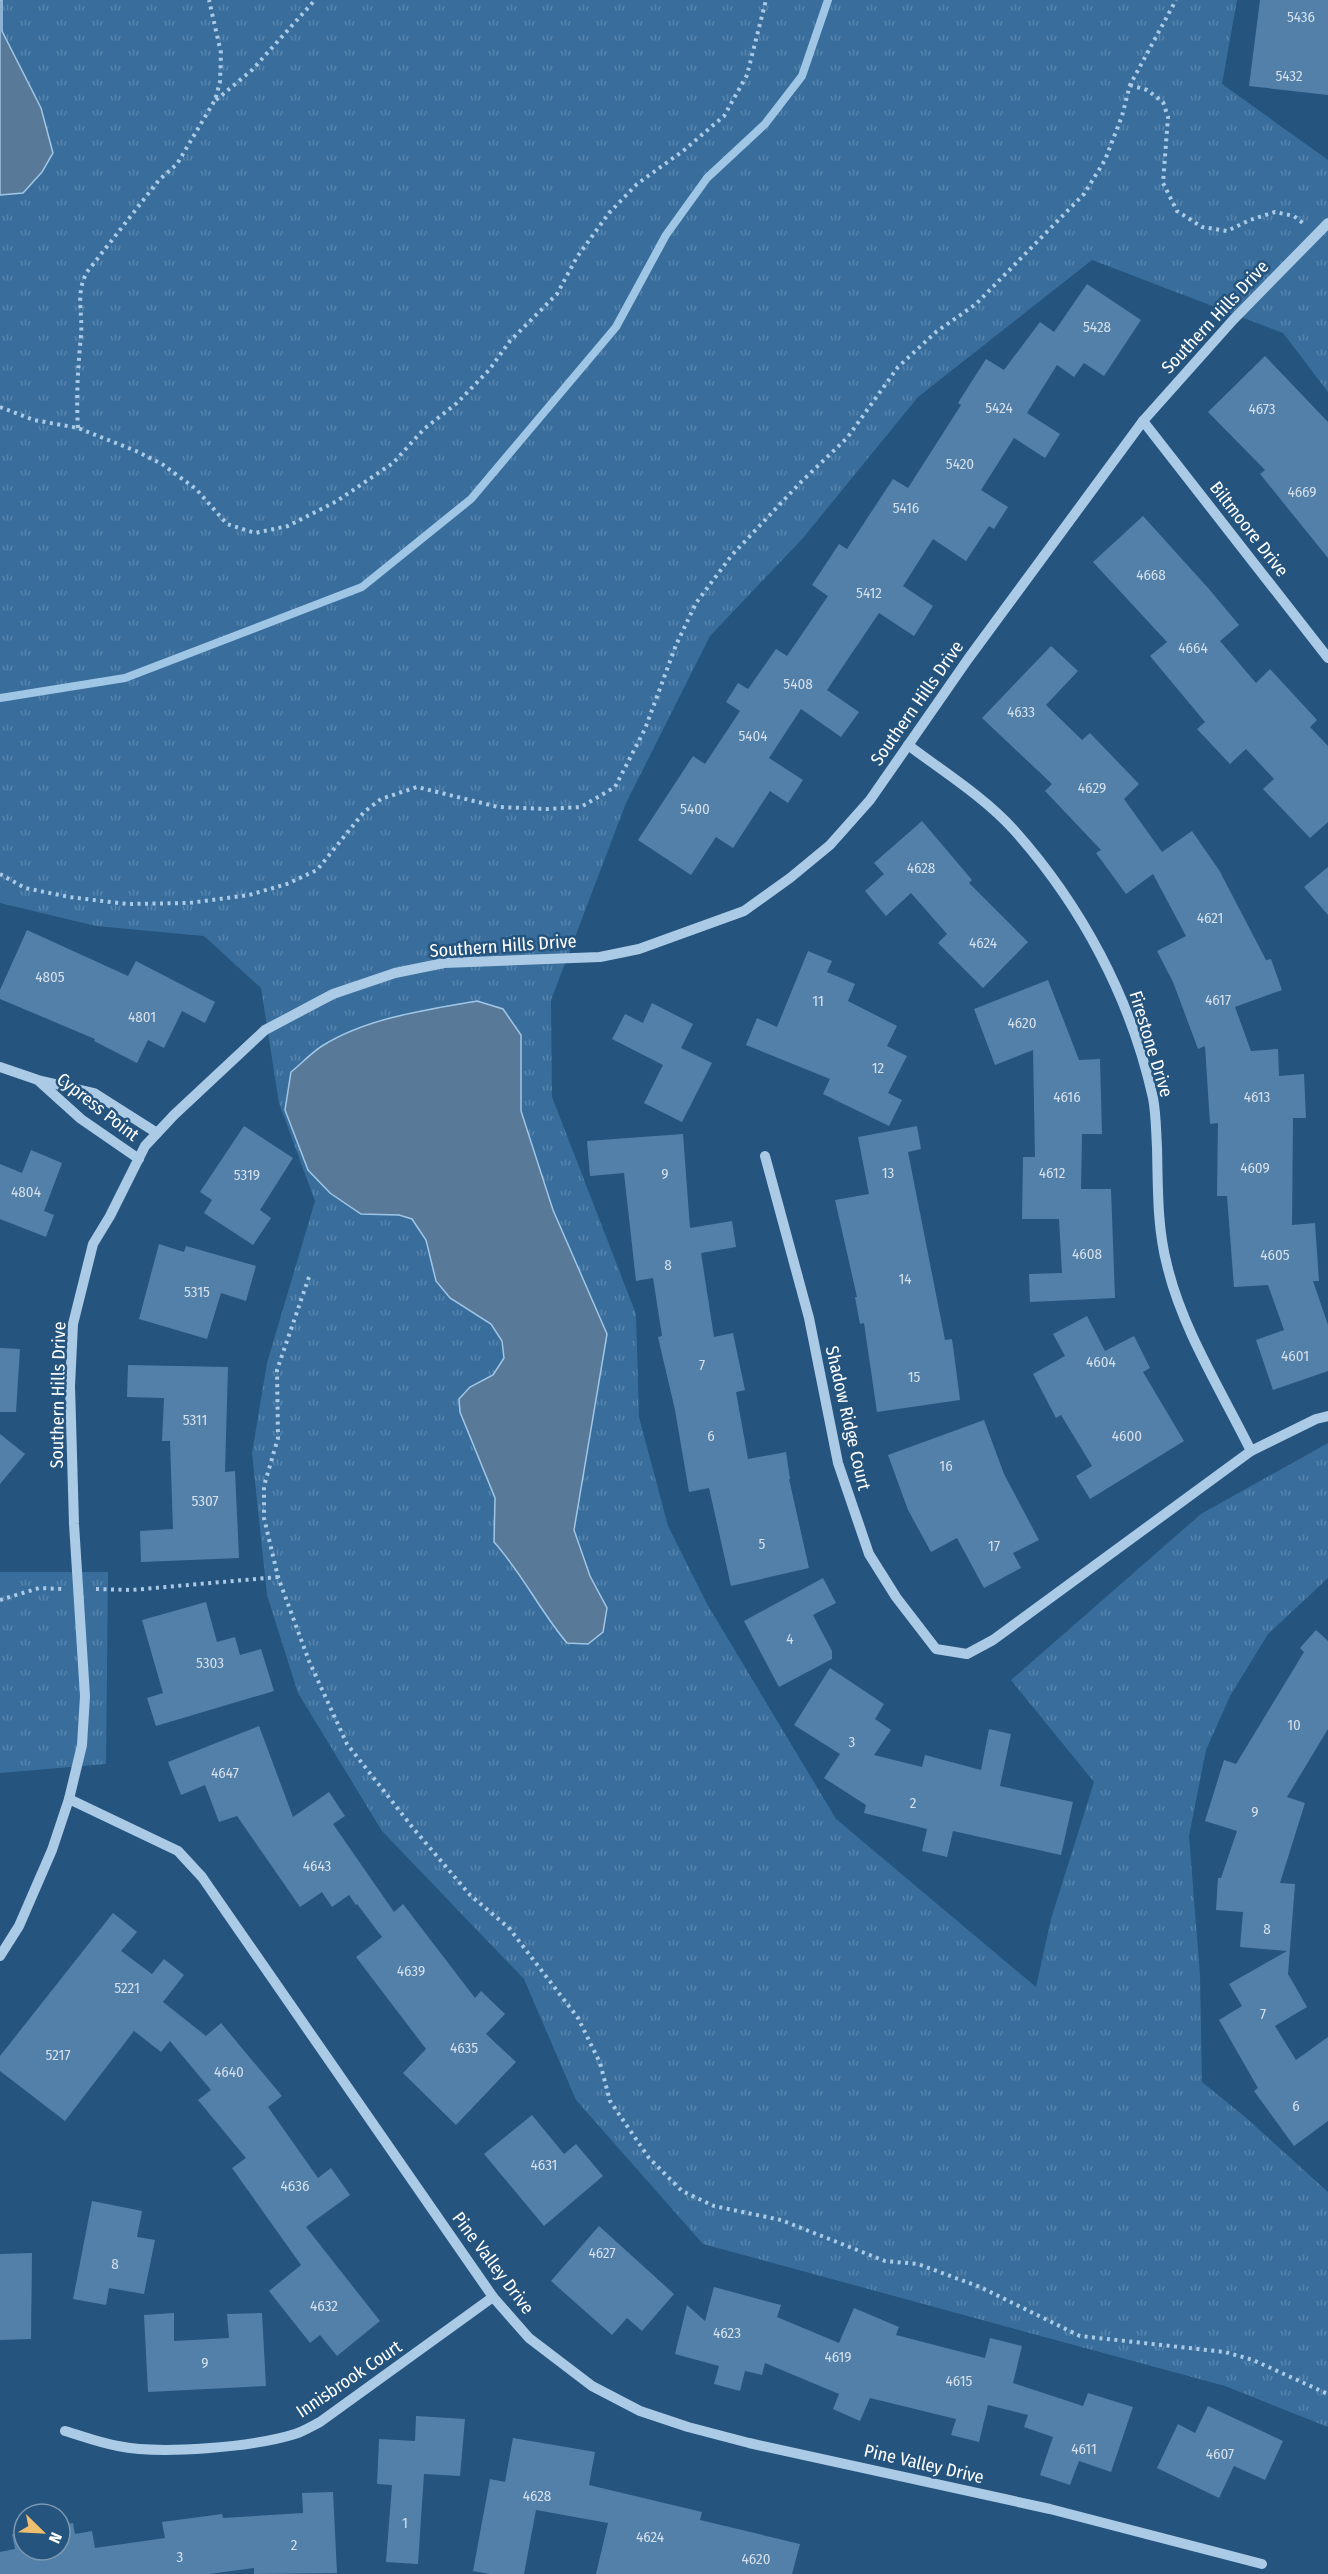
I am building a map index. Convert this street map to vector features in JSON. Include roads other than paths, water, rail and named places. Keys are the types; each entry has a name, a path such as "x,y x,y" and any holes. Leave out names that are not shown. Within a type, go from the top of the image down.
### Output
{"street":[{"name":"Southern Hills Drive","path":"0,1956 19,1926 52,1850 69,1799 82,1745 85,1696 80,1589 74,1524 70,1386 73,1324 93,1244 110,1216 145,1146 225,1065 265,1029 333,994 395,973 444,963 600,957 649,945 744,910 790,878 830,845 870,800 968,659 1143,421 1212,343 1328,222"},
{"name":"Biltmoore Drive","path":"1143,421 1328,658"},
{"name":"Firestone Drive","path":"908,745 972,792 1013,830 1059,888 1101,953 1125,1006 1153,1099 1160,1233 1167,1266 1184,1316 1251,1451"},
{"name":"Cypress Point","path":"0,1067 38,1080 94,1093 157,1134"},
{"name":"Cypress Point","path":"38,1080 81,1119 139,1159"},
{"name":"Shadow Ridge Court","path":"765,1156 809,1318 838,1463 869,1554 903,1607 936,1648 967,1654 993,1640 1251,1451 1316,1419 1328,1416"},
{"name":"Pine Valley Drive","path":"69,1799 178,1851 202,1877 493,2297 529,2338 592,2386 640,2411 748,2443 1050,2509 1262,2564"},
{"name":"Innisbrook Court","path":"65,2431 117,2446 148,2449 193,2449 269,2440 296,2433 320,2422 493,2297"}],"waterway":[{"path":"0,698 125,678 362,587 471,499 616,327 666,235 707,178 765,124 802,76 828,0"}]}
